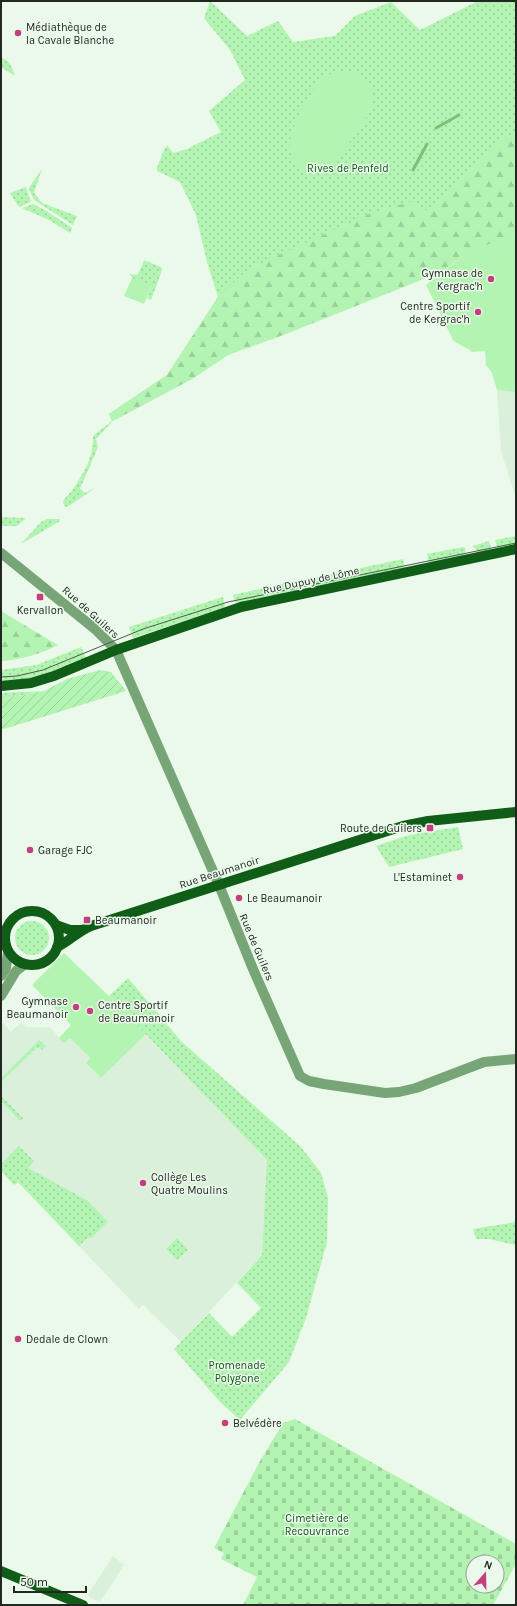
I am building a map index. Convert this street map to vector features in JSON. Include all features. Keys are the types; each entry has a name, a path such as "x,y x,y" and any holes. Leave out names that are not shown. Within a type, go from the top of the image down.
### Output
{"main road":[{"name":"Rue Dupuy de Lôme","path":"1,686 31,683 54,676 116,650 241,607 516,549"},
{"name":"Rue Beaumanoir","path":"56,925 70,930 82,930 403,826 428,821 516,812"},
{"path":"32,911 46,915 56,925 58,932 58,947 48,960 41,964 25,964 18,962 8,952 3,937 7,926 6,921 18,914 32,911"},
{"name":"Rue Beaumanoir","path":"58,947 82,930"},
{"path":"1,1571 84,1605"}],"street":[{"name":"Rue de Guilers","path":"1,553 95,629 116,650 219,885 253,969 300,1076 309,1081 385,1093 399,1092 416,1088 484,1062 516,1059"},
{"path":"1,976 6,968 8,952"},
{"path":"1,996 16,971 25,964"}],"shaded area":[{"path":"497,390 516,392 516,498 501,451"},
{"name":"Collège Les Quatre Moulins","path":"1,1021 11,1032 21,1022 26,1027 50,1027 64,1043 70,1038 90,1058 86,1063 101,1078 146,1034 267,1160 262,1255 181,1342 143,1305 139,1309 18,1182 14,1185 1,1171"},
{"path":"113,1556 124,1565 100,1602 87,1596"}],"green space":[{"name":"Rives de Penfeld","path":"210,1 247,36 278,21 293,42 335,36 355,16 391,2 420,30 478,1 516,1 516,234 467,253 441,272 283,335 228,355 192,379 113,421 96,439 98,447 80,489 85,493 95,488 69,506 65,507 63,502 64,500 72,491 88,464 92,450 93,436 112,421 109,414 167,375 218,297 207,262 196,215 180,182 157,171 167,145 173,153 187,149 221,132 209,111 245,80 230,50 204,18"},
{"path":"1,58 9,62 15,76 1,67"},
{"path":"338,71 357,71 370,88 372,95 371,104 362,125 347,146 323,168 308,173 297,162 291,153 290,142 292,132 296,121 314,89 326,76"},
{"path":"516,134 516,234 467,253 441,272 283,335 228,355 192,379 112,421 109,414 167,375 218,297 248,269 369,214 413,201 424,211 442,199 498,140"},
{"path":"42,169 34,193 42,203 77,216 73,225 34,200 29,189"},
{"path":"26,187 31,202 19,207 10,193"},
{"path":"33,204 72,228 70,233 49,220 22,208"},
{"name":"Centre Sportif de Kergrac'h","path":"516,234 516,392 497,390 492,373 486,365 485,351 472,352 453,340 426,285 467,253"},
{"path":"144,260 161,267 162,270 151,300 147,298 151,286 133,279 130,274 138,275"},
{"path":"132,278 151,286 144,304 124,296"},
{"path":"1,517 26,518 17,526 1,526"},
{"path":"47,519 60,519 60,521 21,544 41,522"},
{"path":"516,536 516,547 498,551 495,540"},
{"path":"489,541 492,551 478,552 473,546"},
{"path":"463,547 466,549 464,555 429,564 427,554"},
{"path":"403,559 405,569 315,588 310,585 309,579"},
{"path":"299,580 300,586 296,591 240,604 235,602 233,595"},
{"path":"223,597 225,606 223,608 133,638 129,627"},
{"path":"1,611 58,645 30,656 1,661"},
{"path":"81,647 87,660 52,674 1,683 1,670 36,665"},
{"path":"100,670 111,672 126,691 1,730 1,699 44,691 67,679"},
{"path":"44,691 1,699 1,693"},
{"path":"458,827 463,849 389,867 376,846 409,835"},
{"path":"29,921 35,921 39,922 46,928 49,938 48,945 42,952 35,955 29,955 25,954 18,948 15,941 15,935 16,931 22,924"},
{"name":"Centre Sportif de Beaumanoir","path":"64,953 146,1034 101,1078 86,1063 90,1058 70,1038 64,1043 59,1038 71,1025 32,985"},
{"name":"Promenade Polygone","path":"128,978 182,1042 301,1147 321,1173 328,1198 327,1242 306,1318 289,1362 240,1420 220,1402 174,1349 209,1313 232,1337 261,1308 237,1283 262,1255 267,1160 109,996"},
{"path":"39,1040 46,1046 42,1050 36,1048 1,1082 1,1078"},
{"path":"1,1096 23,1118 20,1121 1,1101"},
{"path":"19,1146 34,1161 28,1168 88,1201 108,1222 91,1238 89,1237 79,1246 18,1182 14,1185 1,1171 1,1162 2,1163"},
{"path":"516,1222 516,1245 489,1239 476,1239 473,1229"},
{"path":"177,1238 188,1250 177,1260 166,1249"},
{"name":"Cimetière de Recouvrance","path":"295,1419 516,1544 516,1564 505,1584 505,1554 465,1554 465,1594 499,1594 493,1605 243,1605 257,1577 221,1559 224,1553 214,1548 260,1461 283,1423"}],"waterway":[{"path":"436,128 459,115"},
{"path":"413,170 427,144"}],"tram line":[{"path":"1,677 17,676 43,670 143,629 228,602 516,543"}],"place":[{"name":"Médiathèque de la Cavale Blanche","path":"18,33"},
{"name":"Gymnase de Kergrac'h","path":"491,279"},
{"name":"Centre Sportif de Kergrac'h","path":"478,312"},
{"name":"Kervallon","path":"40,597"},
{"name":"Route de Guilers","path":"430,828"},
{"name":"Garage FJC","path":"30,850"},
{"name":"L'Estaminet","path":"460,877"},
{"name":"Le Beaumanoir","path":"239,898"},
{"name":"Beaumanoir","path":"87,920"},
{"name":"Gymnase Beaumanoir","path":"76,1007"},
{"name":"Centre Sportif de Beaumanoir","path":"90,1011"},
{"name":"Collège Les Quatre Moulins","path":"143,1183"},
{"name":"Dedale de Clown","path":"18,1339"},
{"name":"Belvédère","path":"225,1423"}]}
